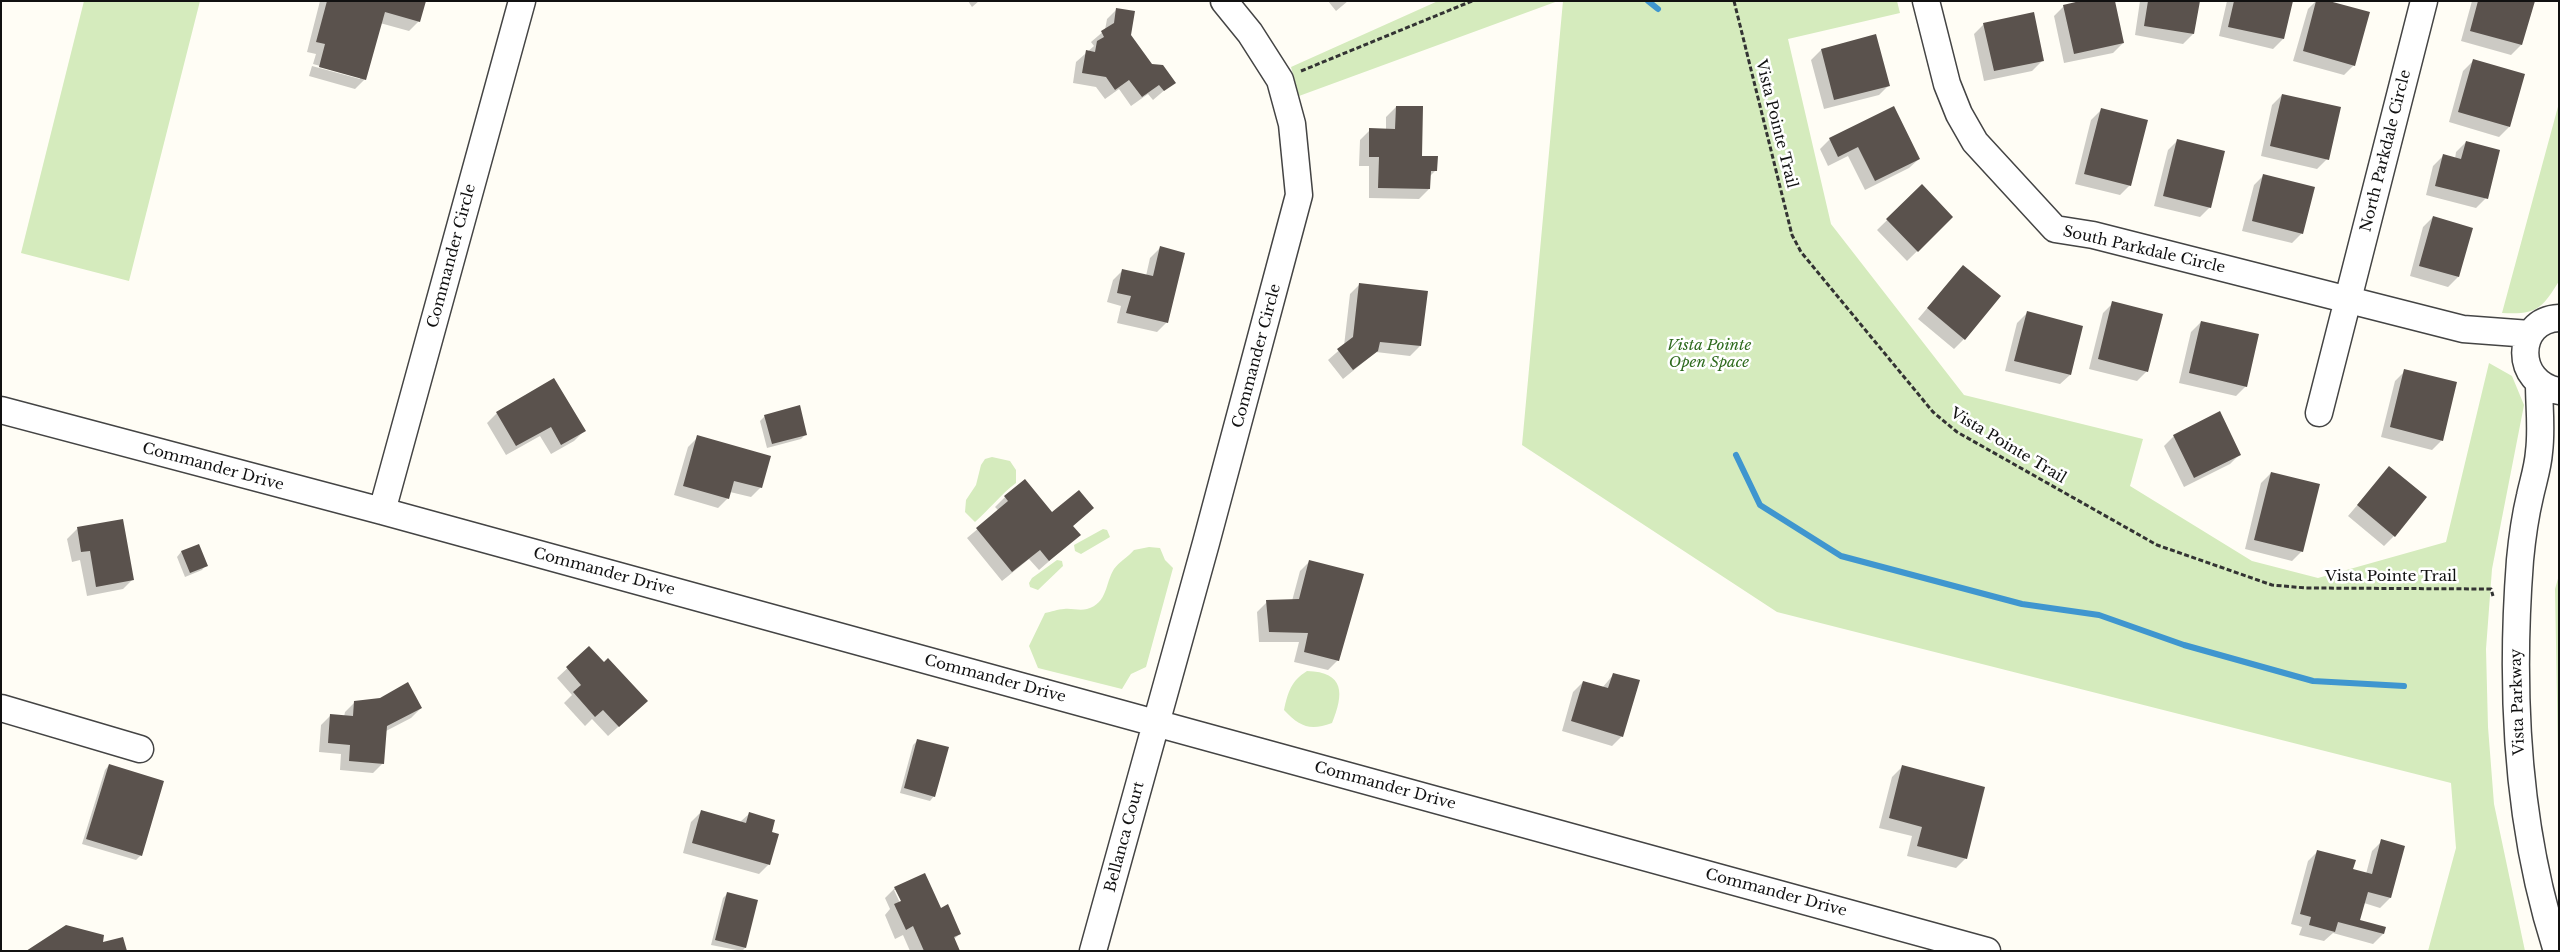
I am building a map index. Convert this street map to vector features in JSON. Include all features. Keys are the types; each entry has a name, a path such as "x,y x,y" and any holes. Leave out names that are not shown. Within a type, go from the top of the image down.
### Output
{"street":[{"name":"Commander Circle","path":"382,511 522,1"},
{"name":"Commander Circle","path":"1156,723 1299,195 1292,124 1280,80 1250,33 1224,1"},
{"name":"South Parkdale Circle","path":"1926,1 1947,84 1959,114 1976,142 2055,229 2093,235 2463,329 2530,334"},
{"name":"North Parkdale Circle","path":"2318,413 2424,1"},
{"path":"2530,334 2541,324 2558,316"},
{"name":"South Parkdale Circle","path":"2463,329 2541,379"},
{"name":"Vista Parkway","path":"2530,334 2524,352 2541,379 2539,452 2520,557 2515,659 2518,747 2528,830 2542,900 2557,951"},
{"name":"Commander Drive","path":"1,410 382,511 1987,951"},
{"name":"Vista Parkway","path":"2539,452 2559,420"},
{"path":"1,708 140,749"},
{"name":"Bellanca Court","path":"1093,951 1156,723"}],"path":[{"path":"1280,80 1472,1"},
{"name":"Vista Pointe Trail","path":"1734,1 1792,235 1801,252 1933,412 1957,432 2157,545 2272,585 2306,588 2491,589"}],"green space":[{"path":"84,1 200,1 129,281 21,253"},
{"path":"1438,1 1558,1 1299,96 1291,67"},
{"name":"Vista Pointe Open Space","path":"1563,1 1897,1 1900,13 1788,39 1831,224 1964,395 2143,439 2130,486 2252,561 2318,578 2446,542 2489,363 2512,376 2524,405 2492,569 2486,649 2488,727 2494,804 2525,951 2428,951 2456,848 2451,783 1777,612 1522,445"},
{"path":"2559,103 2559,281 2548,298 2537,308 2523,313 2502,313"},
{"path":"992,457 1010,461 1016,470 1016,483 975,522 965,512 966,500 976,485 981,465 985,459"},
{"path":"1103,529 1107,530 1110,537 1081,554 1075,551 1074,545"},
{"path":"1149,547 1160,548 1165,560 1173,568 1146,667 1131,674 1122,689 1038,668 1029,646 1045,613 1062,609 1084,610 1094,606 1105,592 1116,566 1134,550"},
{"path":"1057,560 1062,561 1063,566 1038,590 1030,587 1029,583 1032,578"},
{"path":"2559,575 2559,809 2555,589"},
{"path":"1307,671 1329,675 1338,686 1338,703 1332,723 1317,727 1306,726 1300,724 1284,710 1291,688 1297,679"}],"building":[{"path":"327,1 426,1 420,22 385,12 366,80 319,67 325,44 316,42"},
{"path":"2080,1 2115,1 2124,43 2074,54 2063,5"},
{"path":"2148,1 2200,1 2194,34 2144,26"},
{"path":"2234,1 2293,1 2284,39 2228,27"},
{"path":"2316,1 2329,1 2370,12 2355,66 2303,51"},
{"path":"2478,1 2535,1 2522,45 2470,31"},
{"path":"1116,8 1135,11 1131,35 1152,64 1163,65 1176,83 1164,91 1159,85 1142,97 1129,80 1115,90 1106,77 1082,73 1086,50 1095,52 1097,41 1104,37 1101,31 1114,23"},
{"path":"2034,12 2044,61 1994,71 1983,23"},
{"path":"1876,34 1890,86 1834,100 1821,49"},
{"path":"2473,59 2525,74 2510,127 2458,112"},
{"path":"2282,94 2341,107 2329,160 2270,146"},
{"path":"1396,106 1423,106 1422,156 1438,156 1437,171 1431,171 1430,189 1378,188 1379,157 1369,157 1369,128 1395,129"},
{"path":"1894,106 1920,159 1875,181 1858,147 1838,157 1829,138"},
{"path":"2101,108 2148,120 2131,186 2084,174"},
{"path":"2177,139 2225,151 2211,208 2163,196"},
{"path":"2466,141 2500,150 2488,199 2435,186 2443,154 2461,159"},
{"path":"2263,174 2315,187 2303,234 2252,221"},
{"path":"1922,184 1953,217 1918,252 1886,219"},
{"path":"2433,216 2473,228 2459,277 2419,266"},
{"path":"1160,246 1185,253 1168,323 1126,313 1131,296 1117,293 1122,269 1153,276"},
{"path":"1963,265 2001,296 1965,340 1927,308"},
{"path":"1359,283 1428,291 1421,346 1380,342 1378,351 1353,370 1337,349 1353,337"},
{"path":"2112,301 2163,314 2148,372 2098,359"},
{"path":"2027,311 2083,326 2071,375 2014,361"},
{"path":"2201,321 2259,334 2247,387 2189,373"},
{"path":"2404,369 2457,382 2443,441 2390,427"},
{"path":"554,378 586,431 561,445 551,427 516,446 496,412"},
{"path":"800,405 807,435 772,444 764,415"},
{"path":"2220,411 2241,455 2194,478 2173,435"},
{"path":"697,435 771,456 762,488 734,481 729,499 683,486"},
{"path":"2389,466 2427,497 2395,537 2357,505"},
{"path":"2271,472 2320,484 2303,552 2254,540"},
{"path":"1025,479 1052,512 1079,490 1094,508 1073,526 1081,535 1049,561 1040,550 1012,572 976,528 1008,501 1004,496"},
{"path":"123,519 134,580 96,587 90,551 81,552 77,527"},
{"path":"199,544 208,566 190,573 181,551"},
{"path":"1309,560 1364,574 1339,661 1304,652 1308,633 1269,632 1266,600 1299,599"},
{"path":"589,646 604,662 608,658 648,701 619,727 603,710 595,717 573,692 581,685 566,667"},
{"path":"1613,673 1640,680 1623,737 1571,721 1583,681 1608,688"},
{"path":"408,682 422,708 387,726 384,764 349,761 350,745 328,743 330,714 353,716 354,701 380,698"},
{"path":"917,739 949,747 935,797 904,788"},
{"path":"109,764 164,781 142,856 86,839"},
{"path":"1902,765 1985,787 1967,859 1917,846 1922,827 1889,818"},
{"path":"701,810 746,823 749,812 775,820 772,832 779,834 770,865 692,843"},
{"path":"2381,839 2405,846 2391,898 2368,892 2360,920 2386,927 2384,934 2338,922 2335,932 2309,925 2311,917 2300,914 2317,850 2356,860 2353,869 2372,874"},
{"path":"925,873 941,908 948,904 961,934 954,937 960,951 924,951 913,926 906,930 894,904 901,901 894,887"},
{"path":"727,892 758,900 746,948 715,940"},
{"path":"66,925 104,935 103,942 123,937 127,951 26,951"}],"waterway":[{"path":"1648,1 1658,9"},
{"path":"1736,455 1760,505 1841,556 2022,604 2099,615 2184,645 2313,681 2404,686"}]}
